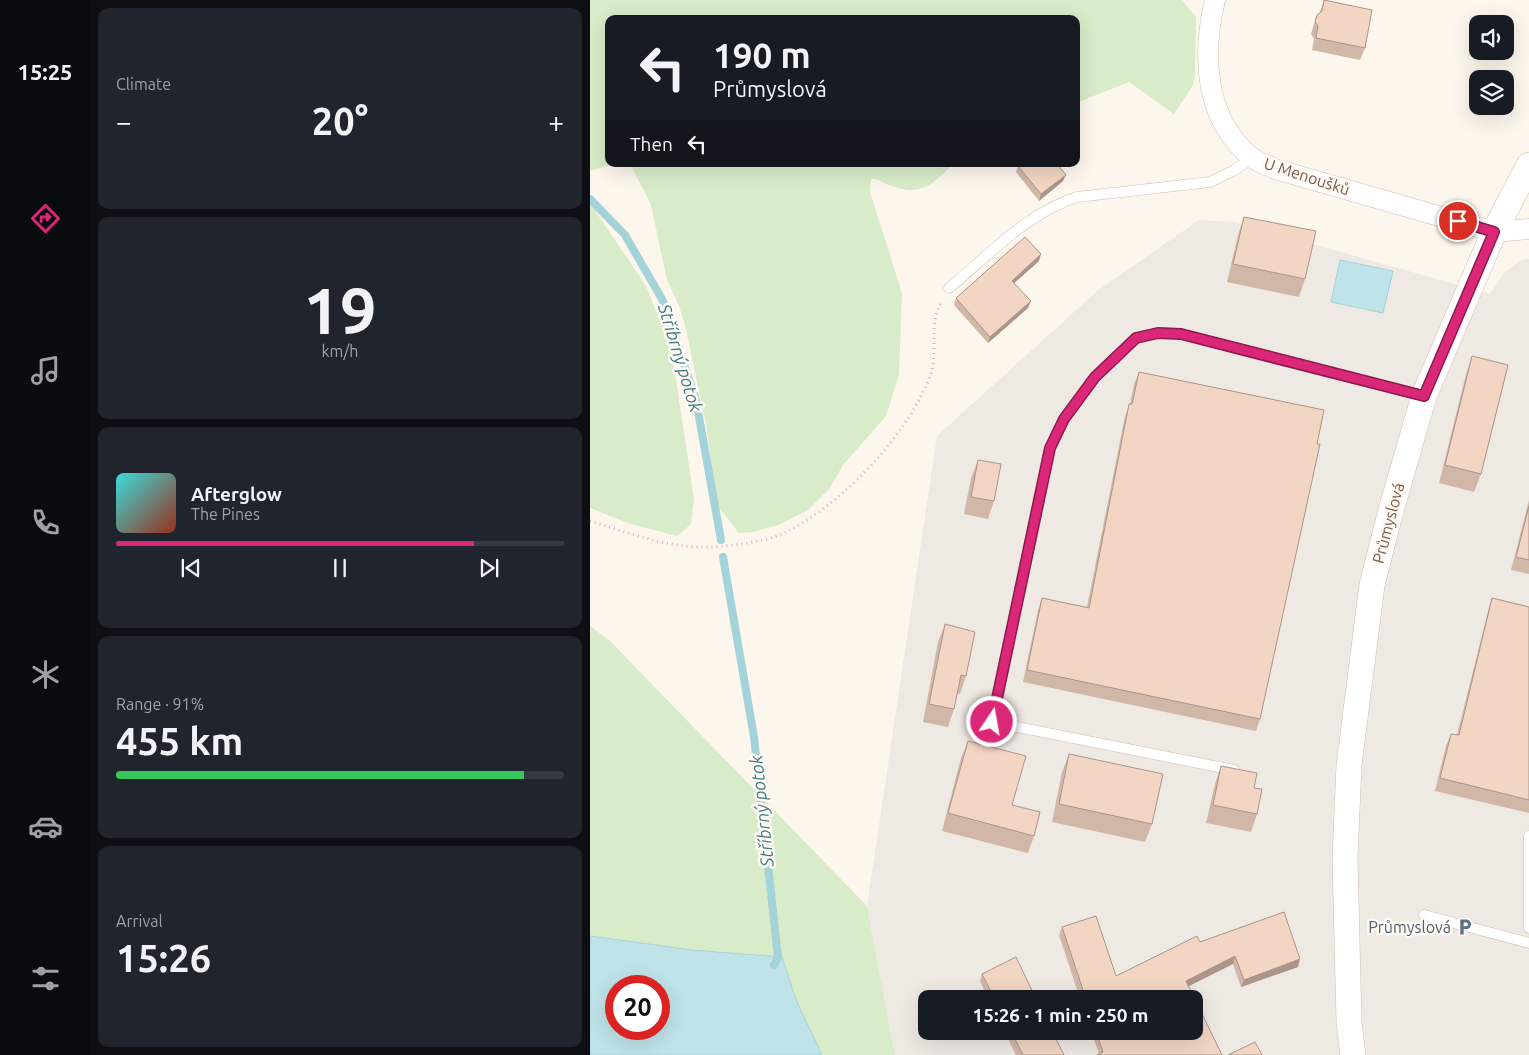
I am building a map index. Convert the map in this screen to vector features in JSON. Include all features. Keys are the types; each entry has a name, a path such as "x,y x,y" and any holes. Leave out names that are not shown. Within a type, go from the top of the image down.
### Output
{"street":[{"name":"U Menoušků","path":"1215,0 1207,45 1209,82 1218,112 1232,138 1252,158 1275,169 1422,209 1494,232 1529,229"},
{"name":"Průmyslová","path":"1353,1055 1349,1022 1345,858 1349,765 1372,585 1424,396 1494,232 1529,165"}],"lane":[{"path":"949,288 1030,220 1056,204 1077,198 1210,182 1233,172 1252,158"},
{"path":"1239,771 992,722 1050,448 1064,419 1095,377 1136,338 1158,333 1181,334 1424,396"},
{"path":"1529,836 1529,928"},
{"path":"1424,915 1529,943"}],"path":[{"path":"590,521 664,543 701,548 734,545 780,535 814,516 860,477 898,432 920,398 932,369 937,309 949,288"}],"shaded area":[{"path":"1199,220 1235,222 1490,294 1504,273 1521,260 1529,259 1529,1055 895,1055 867,906 937,436 1097,291"}],"green space":[{"path":"590,0 1182,0 1196,17 1195,76 1193,85 1174,114 1129,82 1080,101 1080,15 605,15 605,167 590,171"},
{"path":"632,167 950,167 932,183 918,189 909,190 871,179 870,192 902,293 899,375 886,416 843,465 829,489 808,510 779,525 753,532 739,533 717,505 706,424 685,325 667,280 651,205"},
{"path":"590,203 646,286 666,336 674,367 694,499 691,524 677,536 631,524 590,508"},
{"path":"590,626 610,641 867,906 895,1055 822,1055 796,1000 781,957 692,950 590,936"}],"water":[{"path":"1340,260 1393,271 1383,313 1331,302"},
{"path":"590,936 692,950 782,957 796,1000 822,1055 590,1055"}],"building":[{"path":"1324,0 1372,10 1365,48 1316,38 1318,26 1315,22 1317,15 1322,11"},
{"path":"1019,167 1059,167 1066,175 1041,194"},
{"path":"1244,217 1316,231 1305,279 1233,264"},
{"path":"1025,237 1041,254 1012,281 1031,301 990,337 956,298"},
{"path":"1472,356 1508,365 1481,474 1445,465"},
{"path":"1139,372 1324,410 1317,444 1320,444 1260,719 1027,670 1042,598 1089,608 1129,404 1132,404"},
{"path":"978,460 1001,464 994,501 971,497"},
{"path":"1529,506 1529,560 1516,557"},
{"path":"1492,598 1529,607 1529,800 1440,778 1451,734 1459,735"},
{"path":"945,624 975,632 966,676 961,675 954,709 929,704"},
{"path":"968,741 1026,756 1012,805 1040,812 1034,836 948,813"},
{"path":"1069,754 1163,774 1152,824 1059,804"},
{"path":"1221,766 1257,773 1254,788 1262,789 1257,814 1213,805"},
{"path":"1284,912 1300,959 1244,980 1235,956 1186,981 1190,990 1083,990 1062,927 1096,916 1116,976 1197,936 1200,942"},
{"path":"1016,957 1032,990 990,990 982,974"},
{"path":"1203,1016 1222,1055 1097,1055 1103,1052 1099,1040 1203,1040"},
{"path":"1016,1040 1056,1040 1064,1055 1023,1055"},
{"path":"1255,1042 1262,1055 1228,1055"}],"waterway":[{"name":"Stříbrný potok","path":"590,199 625,235 662,299 696,400 721,540"},
{"name":"Stříbrný potok","path":"723,557 754,737 778,957 774,965"}],"place":[{"name":"Průmyslová","path":"1465,927"}],"route":[{"path":"992,722 1050,448 1064,419 1095,377 1136,338 1158,333 1181,334 1424,396 1494,232 1458,221"}]}
